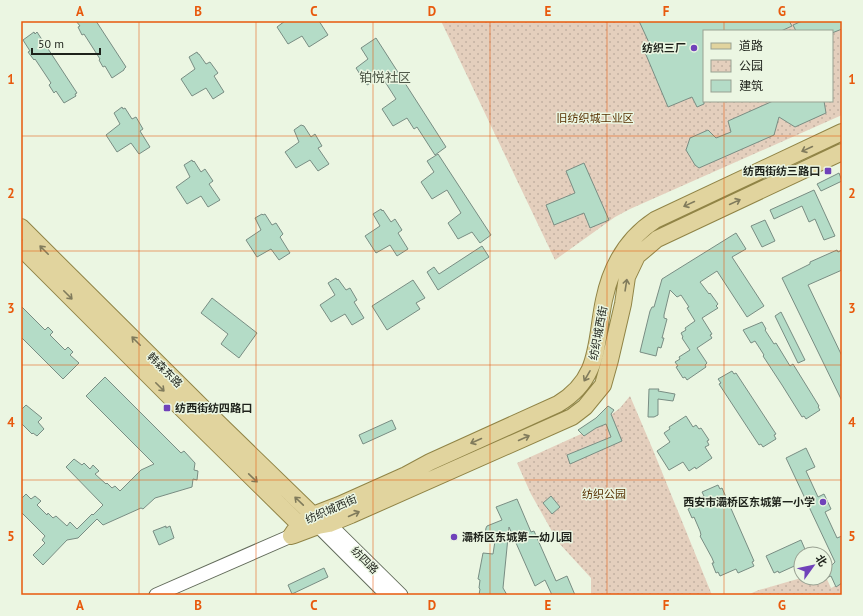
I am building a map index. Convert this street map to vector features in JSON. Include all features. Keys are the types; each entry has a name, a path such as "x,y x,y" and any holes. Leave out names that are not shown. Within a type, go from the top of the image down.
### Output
{"main road":[{"name":"纺织城西街","path":"320,522 339,505 566,399 583,382 590,370 608,282 618,259 633,237 655,220 842,134"},
{"name":"纺织城西街","path":"295,530 320,522 579,413 603,385 623,304 627,277 637,256 657,239 842,152"},
{"name":"韩森东路","path":"21,227 320,522"},
{"name":"韩森东路","path":"21,248 174,401 295,530"}],"street":[{"name":"纺四路","path":"320,522 387,595"},
{"name":"纺四路","path":"320,522 401,595"},
{"name":"纺织城西街","path":"156,595 295,530"}],"green space":[{"name":"旧纺织城工业区","path":"441,21 842,21 842,115 615,217 555,260"},
{"name":"纺织公园","path":"630,396 712,595 591,595 591,578 558,542 531,494 517,463 581,434 602,422 620,408"},
{"path":"793,580 793,586 830,586 831,588 842,583 842,595 747,595"}],"building":[{"path":"76,21 96,21 126,67 124,70 112,78 105,66 103,67 99,60 100,59 84,34 82,35 78,27 80,26"},
{"path":"285,21 319,21 328,35 309,47 302,36 288,44 277,27"},
{"path":"639,21 789,21 792,26 783,30 703,30 704,104 697,107 692,97 668,107 644,50 651,47"},
{"path":"802,21 842,21 842,29 833,33 833,30 796,30 793,25"},
{"path":"34,32 35,34 37,32 77,93 75,94 76,96 64,103 56,91 54,93 49,85 51,83 35,59 34,60 28,52 30,51 23,40"},
{"path":"376,38 446,147 435,155 417,127 414,129 407,118 393,126 382,109 396,99 382,77 367,85 356,68 368,59 361,48"},
{"path":"197,52 206,64 210,62 218,73 214,76 224,92 213,99 206,88 192,96 181,79 195,69 189,57"},
{"path":"771,102 824,102 826,113 795,127 779,117 774,135 699,168 695,165 686,150 690,138 708,130 716,138 731,132 728,121"},
{"path":"122,107 123,109 125,108 132,119 136,117 143,129 140,131 150,147 139,154 131,143 117,152 106,135 120,124 114,113"},
{"path":"301,125 304,126 311,137 315,134 322,146 318,148 329,164 318,171 310,160 296,168 285,152 299,142 294,130"},
{"path":"438,154 491,235 480,243 472,232 458,239 448,223 461,213 447,190 432,199 421,182 434,172 427,161"},
{"path":"192,160 201,172 205,169 213,181 209,184 220,200 208,207 201,196 187,204 176,187 190,177 184,165"},
{"path":"584,163 609,220 590,228 584,213 554,225 546,205 575,193 566,171"},
{"path":"839,173 842,181 821,191 817,184"},
{"path":"814,190 835,236 824,240 815,219 809,222 802,206 774,219 770,210"},
{"path":"381,209 391,222 395,219 402,230 398,233 408,249 397,256 390,245 376,253 365,236 380,226 373,214"},
{"path":"265,214 272,225 276,223 283,234 280,237 290,253 279,260 271,249 257,257 246,240 261,230 255,218"},
{"path":"765,220 775,241 762,247 751,226"},
{"path":"736,233 746,249 732,257 764,306 747,317 717,271 700,282 718,304 716,306 718,308 702,318 712,334 710,335 712,338 697,348 707,363 705,365 706,367 687,380 685,377 683,378 676,367 678,366 675,362 680,359 679,357 690,350 682,338 681,333 695,321 687,308 689,307 681,295 677,297 670,290 664,315 664,318 667,319 662,338 664,338 661,348 658,347 656,356 640,352 650,311 652,307 654,307 662,279"},
{"path":"482,246 489,257 438,290 427,272 434,267 439,274"},
{"path":"837,250 838,252 842,250 842,270 808,285 842,356 842,401 782,278 810,264 810,262"},
{"path":"336,278 346,290 350,288 357,300 354,302 364,318 352,325 345,314 331,322 320,305 335,295 328,283"},
{"path":"413,280 425,298 416,303 420,309 387,330 372,306"},
{"path":"212,298 257,333 239,358 221,344 228,334 201,313"},
{"path":"21,306 45,330 48,327 53,332 50,335 65,350 68,347 73,352 70,355 79,363 63,379 21,337"},
{"path":"781,312 805,360 798,363 775,316"},
{"path":"762,322 774,344 776,343 790,366 793,364 819,406 818,407 820,410 806,419 804,416 802,417 755,341 751,343 743,330"},
{"path":"732,371 734,374 736,373 776,434 774,435 776,439 763,447 761,444 759,445 719,384 721,383 718,379"},
{"path":"105,377 181,453 184,451 195,463 194,470 198,471 197,480 193,479 192,487 155,498 143,509 141,508 103,525 97,519 78,538 67,540 43,565 33,555 45,543 42,540 45,536 21,512 21,499 26,494 31,499 35,496 41,501 37,505 47,515 48,513 53,518 56,516 67,526 70,522 77,529 103,505 66,467 74,459 82,465 84,463 90,469 93,465 99,471 95,474 106,484 107,483 112,488 115,486 120,491 141,470 154,464 86,396"},
{"path":"649,389 659,389 658,391 675,394 673,401 658,399 658,415 654,417 648,417"},
{"path":"26,405 42,418 38,422 44,429 37,436 33,433 32,434 21,423 21,410"},
{"path":"608,406 614,410 611,414 622,441 570,464 567,455 611,437 606,424 596,428 584,436 578,430 596,418"},
{"path":"686,416 693,427 696,425 699,429 701,428 709,440 707,441 709,445 705,447 712,458 696,469 695,467 689,471 683,462 669,470 657,451 670,442 664,433 670,429 669,427"},
{"path":"392,420 396,429 363,444 359,435"},
{"path":"806,448 815,467 806,471 818,497 824,494 831,509 825,512 837,538 842,536 842,583 836,587 833,580 833,564 835,562 833,558 833,546 827,546 786,458"},
{"path":"718,485 720,489 722,488 754,561 752,562 754,566 738,573 736,569 720,576 718,572 716,573 712,563 714,563 712,558 700,536 700,531 694,517 692,518 688,509 690,508 687,504 704,496 702,492"},
{"path":"551,496 560,507 552,514 543,503"},
{"path":"517,499 531,532 534,531 556,581 567,576 575,595 552,595 545,580 535,586 509,527 503,588 507,595 479,595 480,580 478,579 483,553 493,554 495,541 487,537 485,534 486,528 487,526 502,520 496,507"},
{"path":"166,526 166,528 170,526 174,538 159,545 153,531"},
{"path":"801,540 804,546 793,546 793,567 779,573 778,571 774,573 766,556"},
{"path":"324,568 328,577 292,594 288,585"}],"place":[{"name":"纺织三厂","path":"694,48"},
{"name":"纺西街纺三路口","path":"828,171"},
{"name":"纺西街纺四路口","path":"167,408"},
{"name":"西安市灞桥区东城第一小学","path":"823,502"},
{"name":"灞桥区东城第一幼儿园","path":"454,537"}],"district":[{"name":"铂悦社区","path":"385,77"}]}
